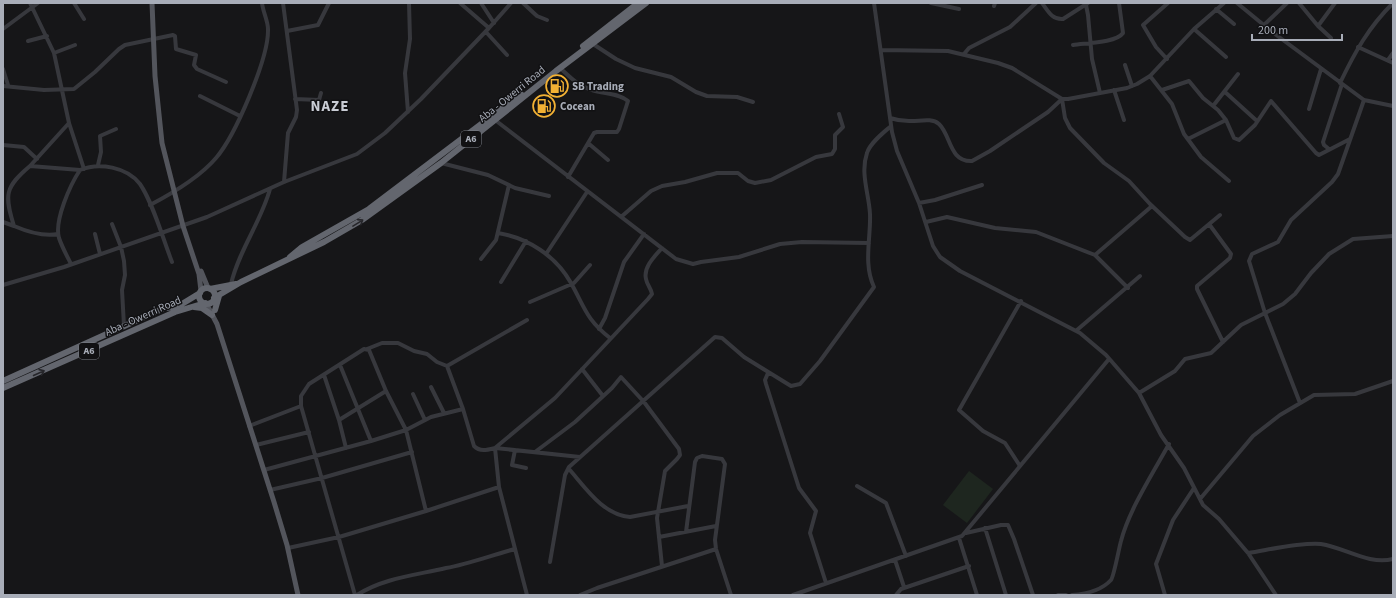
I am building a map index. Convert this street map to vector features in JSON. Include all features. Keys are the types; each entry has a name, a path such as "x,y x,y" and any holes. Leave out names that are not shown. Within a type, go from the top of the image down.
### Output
{"highway":[{"name":"Aba - Owerri Road","path":"286,261 302,247 369,209 412,178 638,3"},
{"name":"Aba - Owerri Road","path":"3,388 189,307 205,303 216,298 242,282 286,261 362,220 441,163 560,68 646,3"},
{"name":"Aba - Owerri Road","path":"3,381 164,308 177,307 209,288 242,282"},
{"path":"189,307 202,308 214,312 216,298 214,292 209,288"},
{"path":"201,292 200,298 205,303"}],"main road":[{"path":"152,3 157,108 162,143 173,191 192,256 199,274 201,292"},
{"path":"192,256 198,264 209,288"},
{"path":"205,303 214,312 216,324 288,548 298,595"}],"street":[{"path":"3,29 31,4 38,3"},
{"path":"74,3 84,19"},
{"path":"150,205 170,195 173,191 190,180 217,157 240,116 255,82 266,46 268,28 262,3"},
{"path":"283,3 296,117 288,133 284,182"},
{"path":"287,31 318,25 329,3"},
{"path":"408,3 410,39 405,73 408,112"},
{"path":"460,3 488,30 507,55"},
{"path":"481,3 494,23"},
{"path":"3,285 71,264 183,226 236,205 284,182 357,154 385,133 408,112 488,30 511,3"},
{"path":"523,3 537,16 548,20"},
{"path":"874,3 891,126 897,151 919,203 933,246 940,257 948,264 1077,330 1109,359 1139,393 1161,435 1169,444 1203,505 1219,519 1248,554 1276,595"},
{"path":"931,3 959,9"},
{"path":"964,54 969,48 1010,27 1036,3"},
{"path":"1042,3 1053,17 1059,19 1063,19 1087,4 1092,59 1100,93"},
{"path":"1072,45 1117,38 1124,33 1119,3"},
{"path":"890,118 907,121 924,120 937,122 945,131 946,139 956,154 962,159 972,161 990,151 1042,116 1062,99 1132,86 1150,76 1194,30 1224,3"},
{"path":"1237,3 1321,69 1364,100 1393,106"},
{"path":"1264,25 1287,3"},
{"path":"1298,3 1318,26 1331,38"},
{"path":"1318,26 1335,3"},
{"path":"1329,149 1323,143 1341,84 1358,47 1374,22 1393,3"},
{"path":"31,4 54,53 69,123 82,169"},
{"path":"1167,59 1156,47 1143,25 1168,4"},
{"path":"1216,9 1234,24"},
{"path":"1194,30 1226,57"},
{"path":"28,41 47,36"},
{"path":"3,69 5,85 62,91 78,87 125,45 175,36 176,49 196,55 194,65 197,69 226,82"},
{"path":"593,44 616,59 635,68 671,77 696,92 707,96 737,97 753,102"},
{"path":"54,53 75,45"},
{"path":"1358,47 1393,63"},
{"path":"881,50 948,50 1012,68 1062,99 1065,118 1070,128 1104,163 1129,180 1152,206 1190,240 1220,215"},
{"path":"1388,60 1393,53"},
{"path":"1125,66 1132,86"},
{"path":"560,68 580,85 592,90 612,94 628,101 617,132 597,132 588,143 568,177"},
{"path":"1309,109 1321,69"},
{"path":"1213,106 1238,74"},
{"path":"1150,76 1172,104 1178,122 1201,157 1229,181"},
{"path":"1162,90 1189,81 1203,98 1226,120 1234,138 1237,140 1257,121 1269,102 1273,102 1288,122 1319,155 1350,139"},
{"path":"1114,90 1124,120"},
{"path":"1225,92 1257,121"},
{"path":"295,99 319,100 321,93"},
{"path":"200,96 240,116"},
{"path":"1300,403 1266,313 1249,260 1252,254 1278,242 1291,220 1332,182 1338,174 1364,100"},
{"path":"621,217 651,191 662,186 685,182 717,173 738,174 748,181 755,183 766,181 816,157 832,154 835,149 836,132 842,130 843,127 839,114"},
{"path":"495,120 676,260 693,264 739,257 780,244 802,242 869,243"},
{"path":"1188,139 1226,120"},
{"path":"14,226 6,197 9,187 37,159 69,123"},
{"path":"550,562 565,475 569,469 580,457 644,402 715,337 722,338 768,373 791,386 800,384 820,361 874,287 870,279 870,213 866,188 865,160 869,148 891,126"},
{"path":"98,165 101,152 100,136 116,129"},
{"path":"588,143 608,160"},
{"path":"3,145 24,147 37,159"},
{"path":"441,163 488,175 528,192 549,196"},
{"path":"30,166 82,169 98,165 115,169 127,174 139,183 150,205 172,262"},
{"path":"71,264 58,234 64,202 71,184 82,169"},
{"path":"482,259 494,243 498,233 509,185"},
{"path":"919,203 982,185"},
{"path":"231,284 239,259 261,215 270,189"},
{"path":"546,254 587,192"},
{"path":"1095,256 1152,206"},
{"path":"926,222 946,217 995,228 1030,230 1071,244 1095,256 1128,288"},
{"path":"3,222 31,232 45,235 58,234"},
{"path":"112,224 121,247 125,274 122,290 124,326"},
{"path":"1209,224 1231,254 1230,258 1198,286 1197,289 1223,342"},
{"path":"498,233 512,235 526,241 546,254 563,271 572,284 589,318 610,338"},
{"path":"95,234 100,254"},
{"path":"599,329 605,318 624,262 644,234"},
{"path":"1139,393 1177,370 1186,359 1212,353 1241,325 1283,304 1295,294 1310,273 1329,254 1353,239 1393,236"},
{"path":"501,282 526,241"},
{"path":"495,448 555,398 652,294 645,274 651,262 662,248"},
{"path":"530,302 572,284 590,265"},
{"path":"1077,330 1128,288 1140,276"},
{"path":"1020,466 1005,443 983,431 959,410 1021,301"},
{"path":"447,366 527,320"},
{"path":"515,548 448,568 395,580 368,589 356,595 301,406 300,398 304,390 324,375 367,349 382,343 398,343 414,351 427,354 437,362 447,366 463,409 474,446 485,450 495,448 580,457"},
{"path":"367,349 406,430 426,511"},
{"path":"792,595 959,538 966,533 1109,359"},
{"path":"340,365 371,441"},
{"path":"582,369 602,396"},
{"path":"768,373 765,380 766,384 793,472 803,494 816,511 810,533 826,583"},
{"path":"324,375 339,420 346,448"},
{"path":"535,452 575,422 621,377 644,402 679,450 680,454 665,471 658,511 657,518 662,566"},
{"path":"1200,499 1253,436 1280,415 1314,395 1355,394 1393,381"},
{"path":"431,387 444,414"},
{"path":"339,420 386,391"},
{"path":"412,394 425,420"},
{"path":"249,426 301,406"},
{"path":"264,470 371,441 406,430 425,420 463,409"},
{"path":"256,445 309,432"},
{"path":"1072,595 1082,594 1104,587 1112,578 1121,538 1142,492 1169,444"},
{"path":"495,448 499,487 527,595"},
{"path":"515,450 512,465 526,468"},
{"path":"270,490 322,478 412,452"},
{"path":"686,532 688,506 697,458 702,456 725,460 716,526 716,549 731,595"},
{"path":"569,469 601,505 622,516 630,517 688,506"},
{"path":"857,486 886,503 906,556"},
{"path":"288,548 339,537 499,487"},
{"path":"1165,595 1156,564 1173,520 1194,488"},
{"path":"966,533 985,528 1008,525 1033,595"},
{"path":"659,537 716,526"},
{"path":"985,528 1006,595"},
{"path":"959,538 977,595"},
{"path":"1248,554 1320,544 1334,547 1365,558 1384,561 1393,559"},
{"path":"580,595 716,549"},
{"path":"895,560 904,587"},
{"path":"896,595 896,592 904,587 969,566"},
{"path":"1058,595 1066,595"}],"shaded area":[{"path":"969,471 993,489 967,523 943,505"}],"place":[{"name":"SB Trading","path":"557,86"},
{"name":"Cocean","path":"544,106"}],"district":[{"name":"NAZE","path":"330,106"}]}
